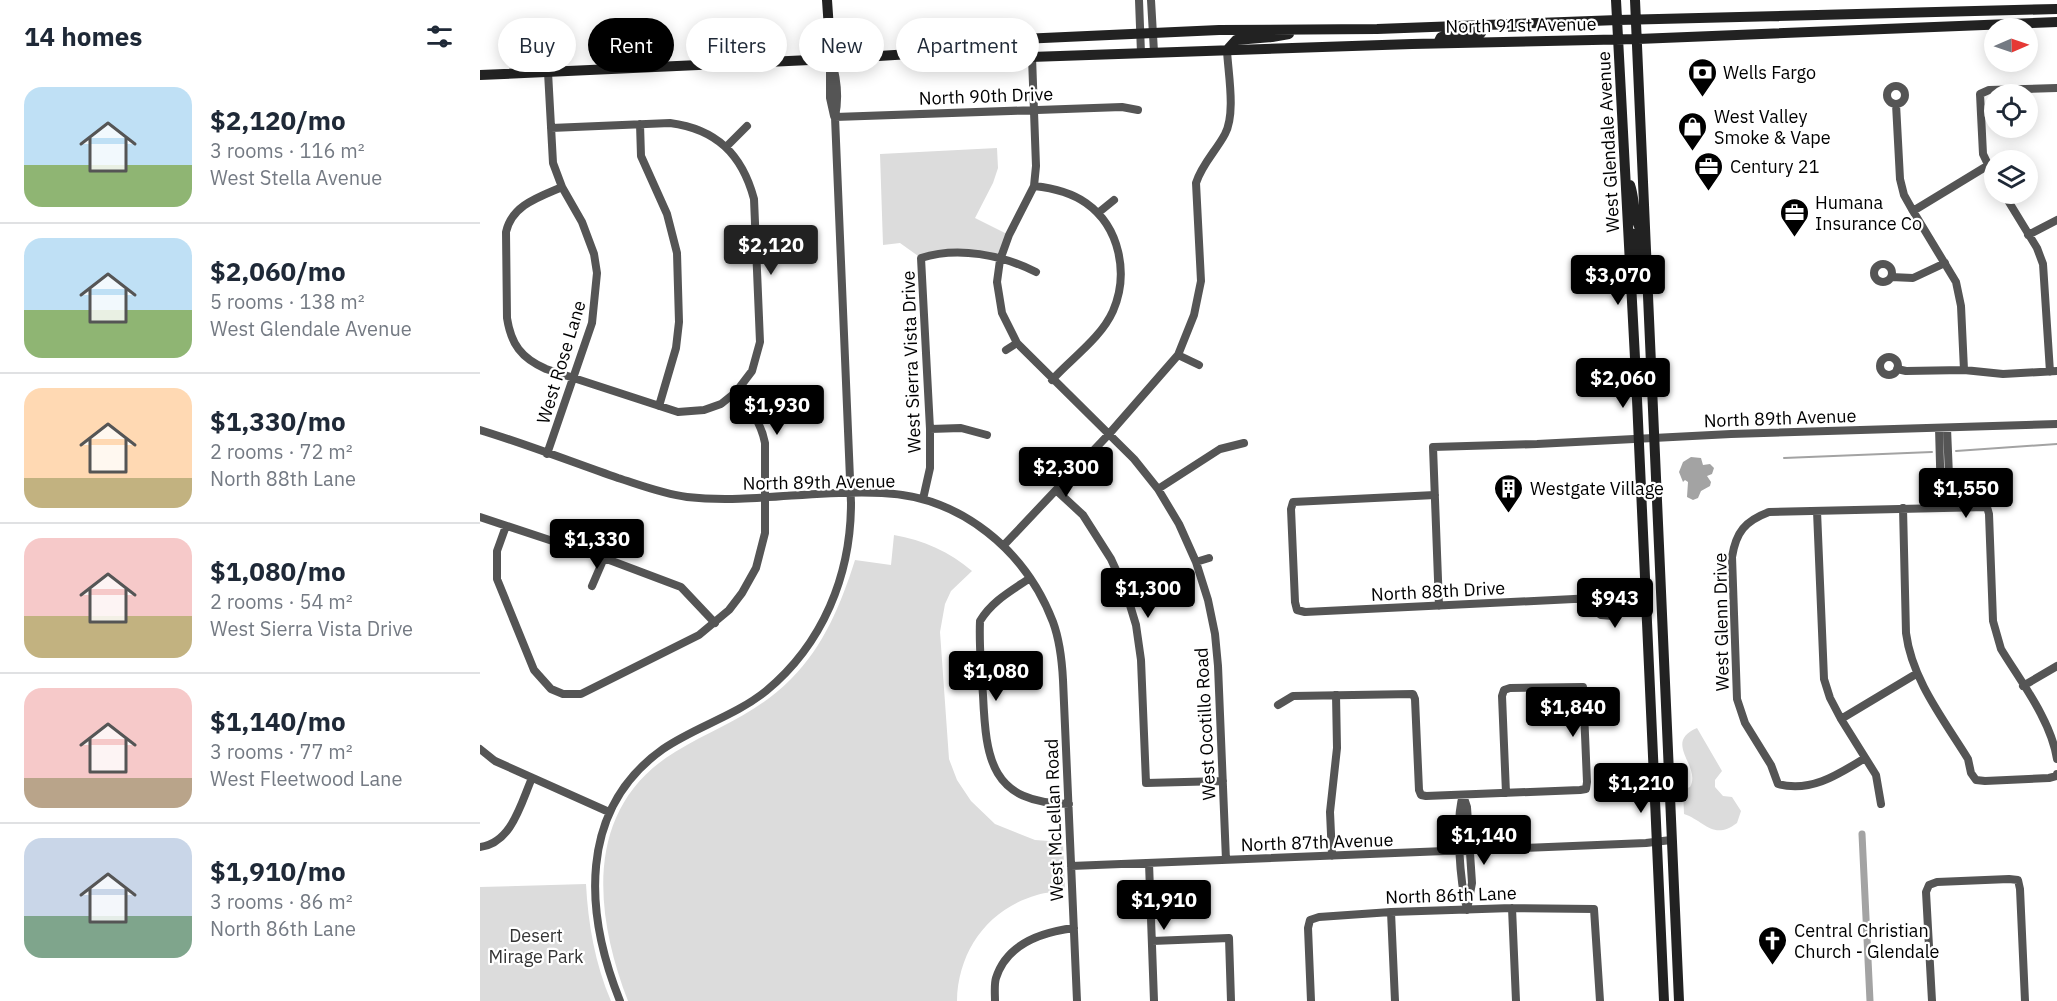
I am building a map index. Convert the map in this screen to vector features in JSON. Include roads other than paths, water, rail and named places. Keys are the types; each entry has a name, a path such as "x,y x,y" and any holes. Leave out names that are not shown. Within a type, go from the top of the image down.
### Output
{"main road":[{"path":"828,0 829,18"},
{"name":"West Glendale Avenue","path":"1616,0 1639,439 1664,1001"},
{"name":"West Glendale Avenue","path":"1635,0 1679,1001"},
{"name":"North 91st Avenue","path":"1039,38 1237,29 1394,29 1618,20 2057,9"},
{"path":"1832,16 1832,31"},
{"name":"North 91st Avenue","path":"1039,57 1438,43 1638,39 2057,22"},
{"path":"1438,43 1441,37 1486,32 1507,25"},
{"path":"1227,50 1236,40 1282,36 1303,30"},
{"name":"North 91st Avenue","path":"576,71 799,60"},
{"name":"North 91st Avenue","path":"480,75 548,72"},
{"path":"1626,173 1635,198 1637,224 1645,234"},
{"path":"1629,233 1638,237 1641,294 1642,297 1648,299"},
{"path":"1646,609 1661,609"}],"street":[{"path":"1138,0 1141,53"},
{"path":"1151,0 1154,52"},
{"path":"1004,545 1109,434 1178,355 1194,315 1200,281 1196,183 1199,174 1224,136 1230,117 1227,50"},
{"name":"West Rose Lane","path":"548,72 553,163 562,187 582,222 594,254 597,273 592,322 548,454"},
{"path":"620,1001 604,954 595,891 597,854 601,832 609,812 626,785 654,756 671,744 756,698 786,672 805,650 826,616 842,577 849,542 850,493 835,117 830,98 829,72"},
{"path":"1033,72 1036,166 1034,186 1009,235 1000,260 998,282 1002,312 1017,343 1109,434"},
{"path":"1984,156 1980,94 1989,90 2057,88"},
{"path":"1896,104 1900,179 1904,195 1956,282 1961,306 1964,370"},
{"name":"North 90th Drive","path":"835,117 1122,106 1138,111"},
{"path":"551,128 670,123 688,126 709,135 726,147 736,158 747,178 754,199 760,330 758,352 752,371 736,392 721,404 704,410 678,412 546,369 526,359 515,344 507,318 505,246 509,220 520,207 562,187"},
{"path":"640,124 641,156 667,214 677,253 679,322 676,348 658,406"},
{"path":"726,147 747,126"},
{"path":"1913,211 1984,168"},
{"path":"1034,186 1068,194 1084,202 1098,213 1111,230 1120,256 1122,271 1121,286 1113,311 1103,326 1052,380"},
{"path":"1098,213 1114,200"},
{"path":"1898,369 1906,371 1964,370 2003,374 2054,372 2043,264 2037,249 2010,204"},
{"path":"2028,235 2057,220"},
{"name":"West Sierra Vista Drive","path":"923,500 930,468 930,429 921,258 936,254 964,252 1000,260"},
{"path":"1000,260 1024,266 1036,272"},
{"path":"1891,277 1913,278 1945,263"},
{"path":"1006,350 1017,343"},
{"path":"1178,355 1199,365"},
{"path":"506,526 497,551 497,579 534,670 551,689 573,695 589,690 699,635 729,610 742,593 756,568 765,533 763,429 753,412 736,392"},
{"name":"North 89th Avenue","path":"1435,495 1433,447 2057,424"},
{"path":"930,429 961,428 987,435"},
{"path":"1943,428 1950,500 1946,506"},
{"name":"North 89th Avenue","path":"480,430 653,489 677,495 719,500 884,493 923,500 974,522 1004,545"},
{"name":"West Ocotillo Road","path":"1109,434 1134,459 1158,489 1179,525 1196,562 1208,600 1215,634 1226,860"},
{"path":"1158,489 1220,449 1244,443"},
{"path":"1056,490 1083,515 1111,559 1126,592 1136,626 1141,660 1146,783 1223,781"},
{"path":"1435,495 1439,606"},
{"name":"North 88th Drive","path":"1435,495 1293,502 1291,521 1295,602 1298,610 1305,612 1594,598 1615,606 1621,611"},
{"path":"1881,804 1876,775 1841,719 1826,689 1822,669 1817,511 1946,506 1987,507 1993,621 2001,649 2049,728 2055,744 2057,759"},
{"path":"1903,508 1906,633 1909,653 1916,674 1968,759 1971,773 1976,780 2049,778 2057,775"},
{"name":"West Glenn Drive","path":"1817,511 1769,512 1756,517 1745,525 1734,544 1732,557 1737,699 1745,723 1771,765 1779,784 1785,786 1816,784 1830,779 1865,758"},
{"path":"480,517 604,558 681,587 715,623"},
{"name":"West McLellan Road","path":"1004,545 1030,578 1054,624 1059,644 1063,680 1077,1001"},
{"path":"592,586 604,558"},
{"path":"1196,562 1209,558"},
{"path":"1030,578 995,602 987,609 980,621 985,739 993,765 1001,778 1016,792 1046,803 1069,804"},
{"path":"1580,599 1601,615 1606,604"},
{"name":"North 88th Drive","path":"1601,615 1613,616 1621,611 1646,609"},
{"path":"2023,686 2057,666"},
{"path":"1841,719 1916,674"},
{"path":"1278,705 1293,696 1413,694 1421,795 1463,795 1506,793 1586,789 1583,687 1504,690 1502,696 1506,793"},
{"path":"1332,856 1330,812 1337,748 1336,695"},
{"path":"480,749 495,761 609,812"},
{"path":"480,847 503,841 532,778"},
{"path":"1463,795 1459,807 1472,883 1467,910"},
{"name":"North 87th Avenue","path":"1071,866 1465,851 1671,840"},
{"path":"1465,851 1462,884 1467,910"},
{"path":"1149,863 1154,1001"},
{"path":"1932,1001 1926,892 1929,885 1937,882 2018,880 2025,1001"},
{"path":"1462,884 1472,883"},
{"path":"1512,908 1516,1001"},
{"name":"North 86th Lane","path":"1311,1001 1310,920 1319,917 1391,912 1512,908 1594,909 1600,1001"},
{"path":"1391,912 1395,1001"},
{"path":"995,1001 996,978 1005,961 1024,942 1041,934 1074,928"},
{"path":"1152,941 1229,938 1231,1001"}],"waterway":[{"path":"1956,451 2057,444"},
{"path":"1784,458 1932,452"},
{"path":"1862,834 1870,1001"}],"place":[{"name":"Wells Fargo","path":"1702,98"},
{"name":"West Valley Smoke & Vape","path":"1693,152"},
{"name":"Century 21","path":"1709,192"},
{"name":"Humana Insurance Co","path":"1794,238"},
{"name":"Westgate Village","path":"1509,514"},
{"name":"Central Christian Church - Glendale","path":"1773,966"}],"park label":[{"name":"Desert Mirage Park","path":"536,945"}]}
